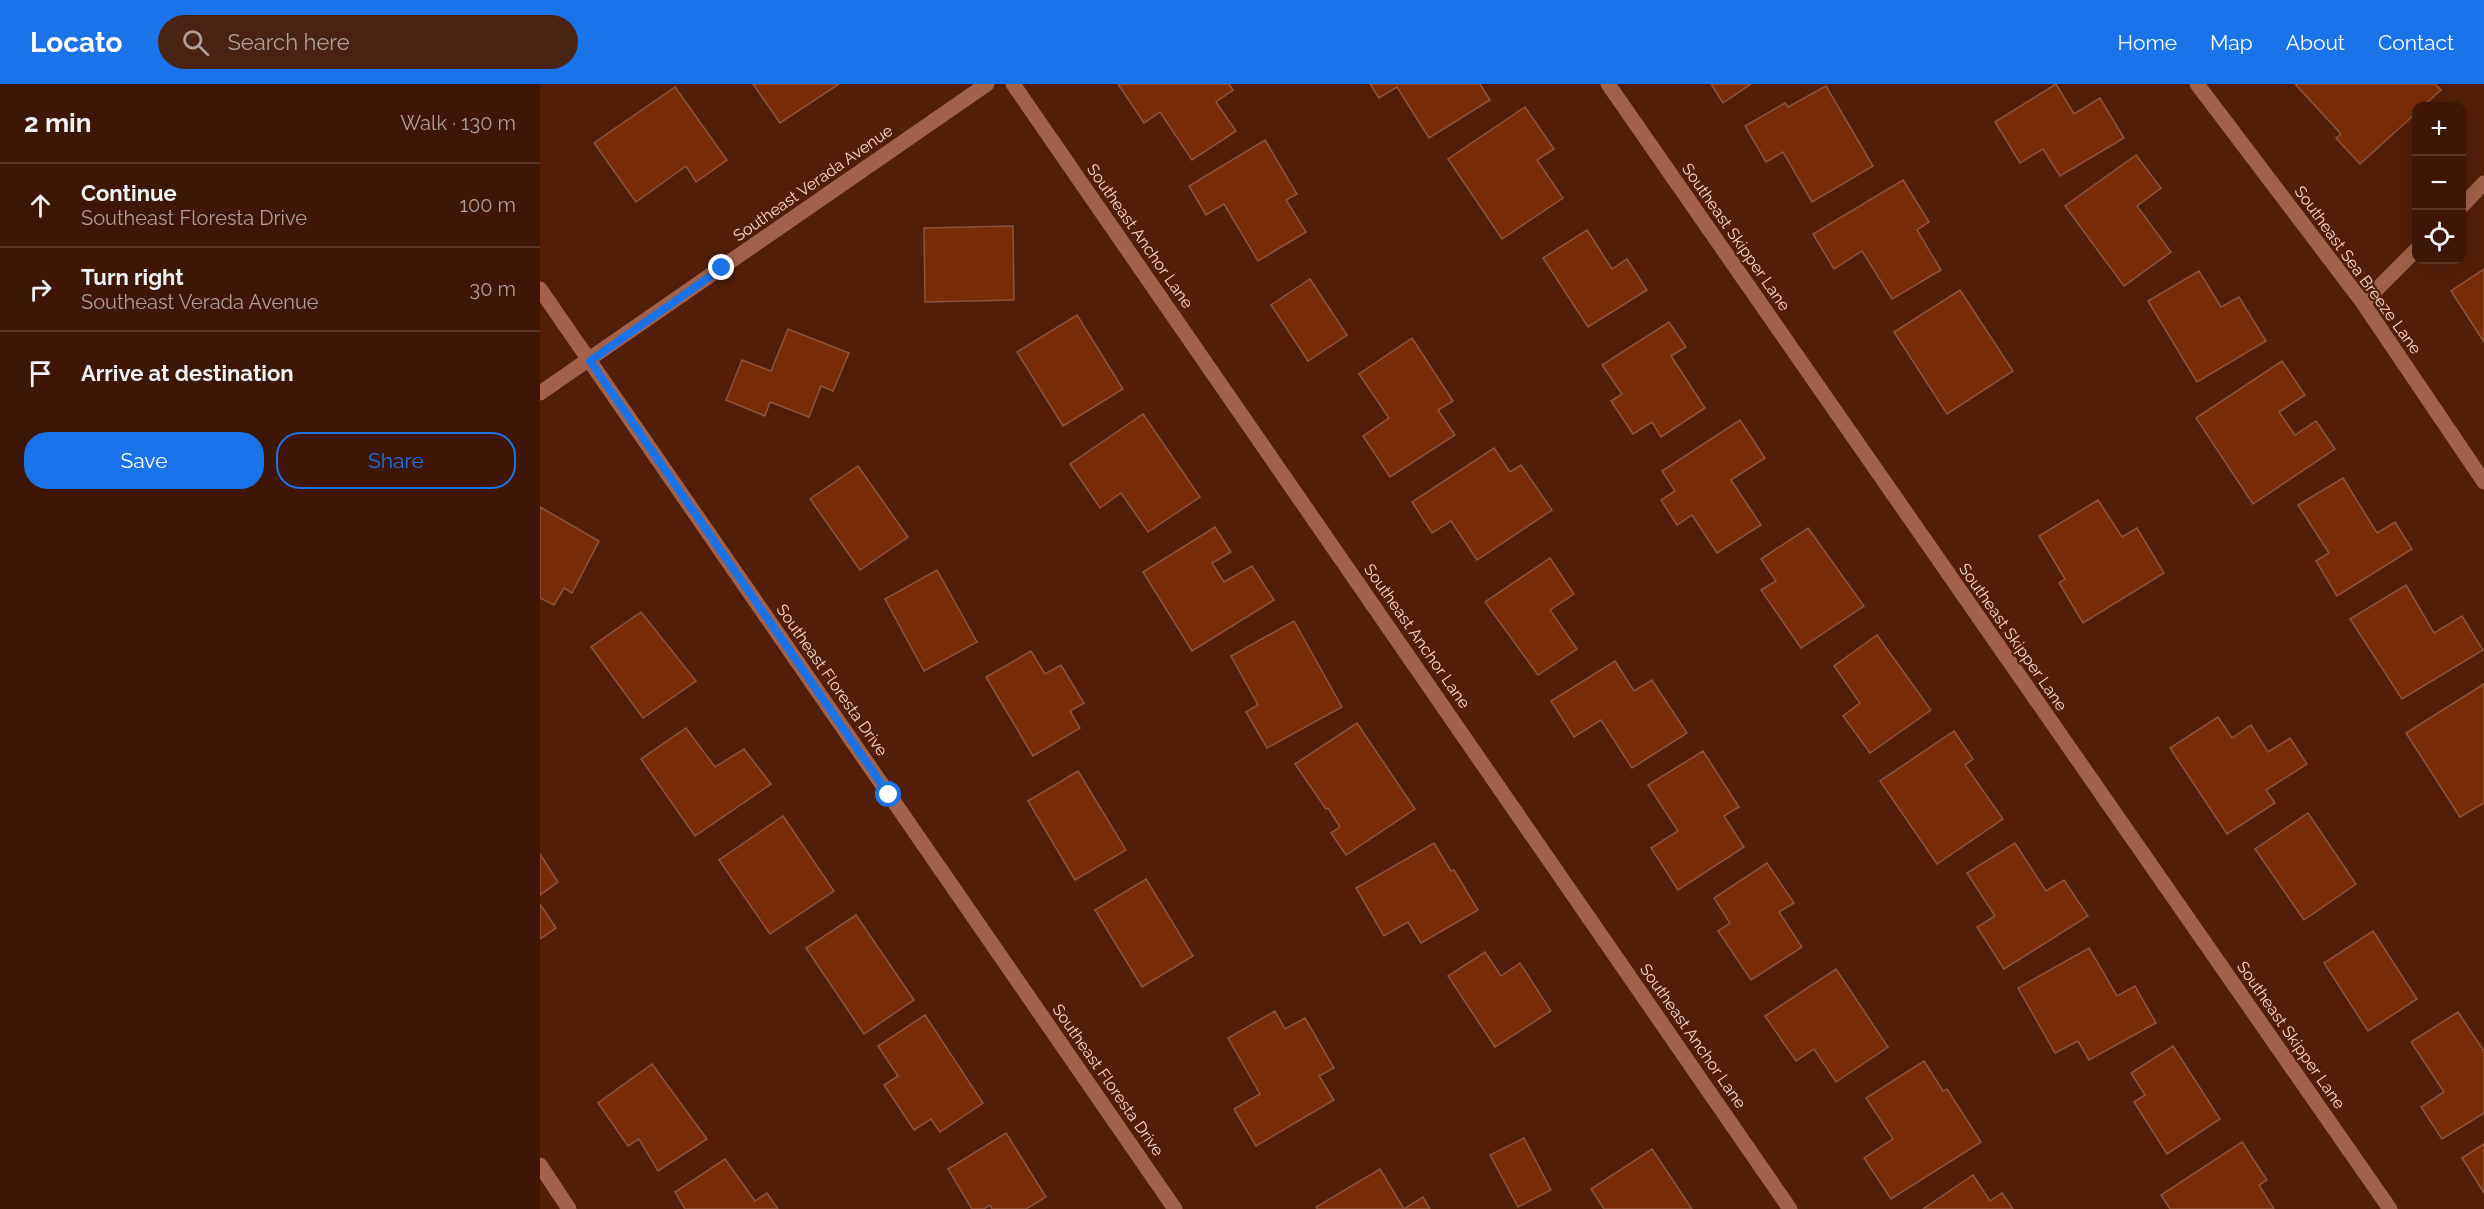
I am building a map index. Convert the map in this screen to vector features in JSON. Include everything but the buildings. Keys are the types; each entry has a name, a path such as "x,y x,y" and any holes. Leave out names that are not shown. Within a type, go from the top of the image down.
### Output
{"street":[{"name":"Southeast Verada Avenue","path":"540,393 590,361 987,84"},
{"name":"Southeast Anchor Lane","path":"1013,84 1790,1209"},
{"name":"Southeast Skipper Lane","path":"1608,84 2390,1209"},
{"name":"Southeast Sea Breeze Lane","path":"2197,84 2364,303 2484,482"},
{"path":"2466,202 2484,183"},
{"path":"2364,303 2412,254"},
{"name":"Southeast Floresta Drive","path":"540,289 1175,1209"},
{"path":"540,1165 569,1209"}],"route":[{"path":"722,268 590,361 889,795"}]}
